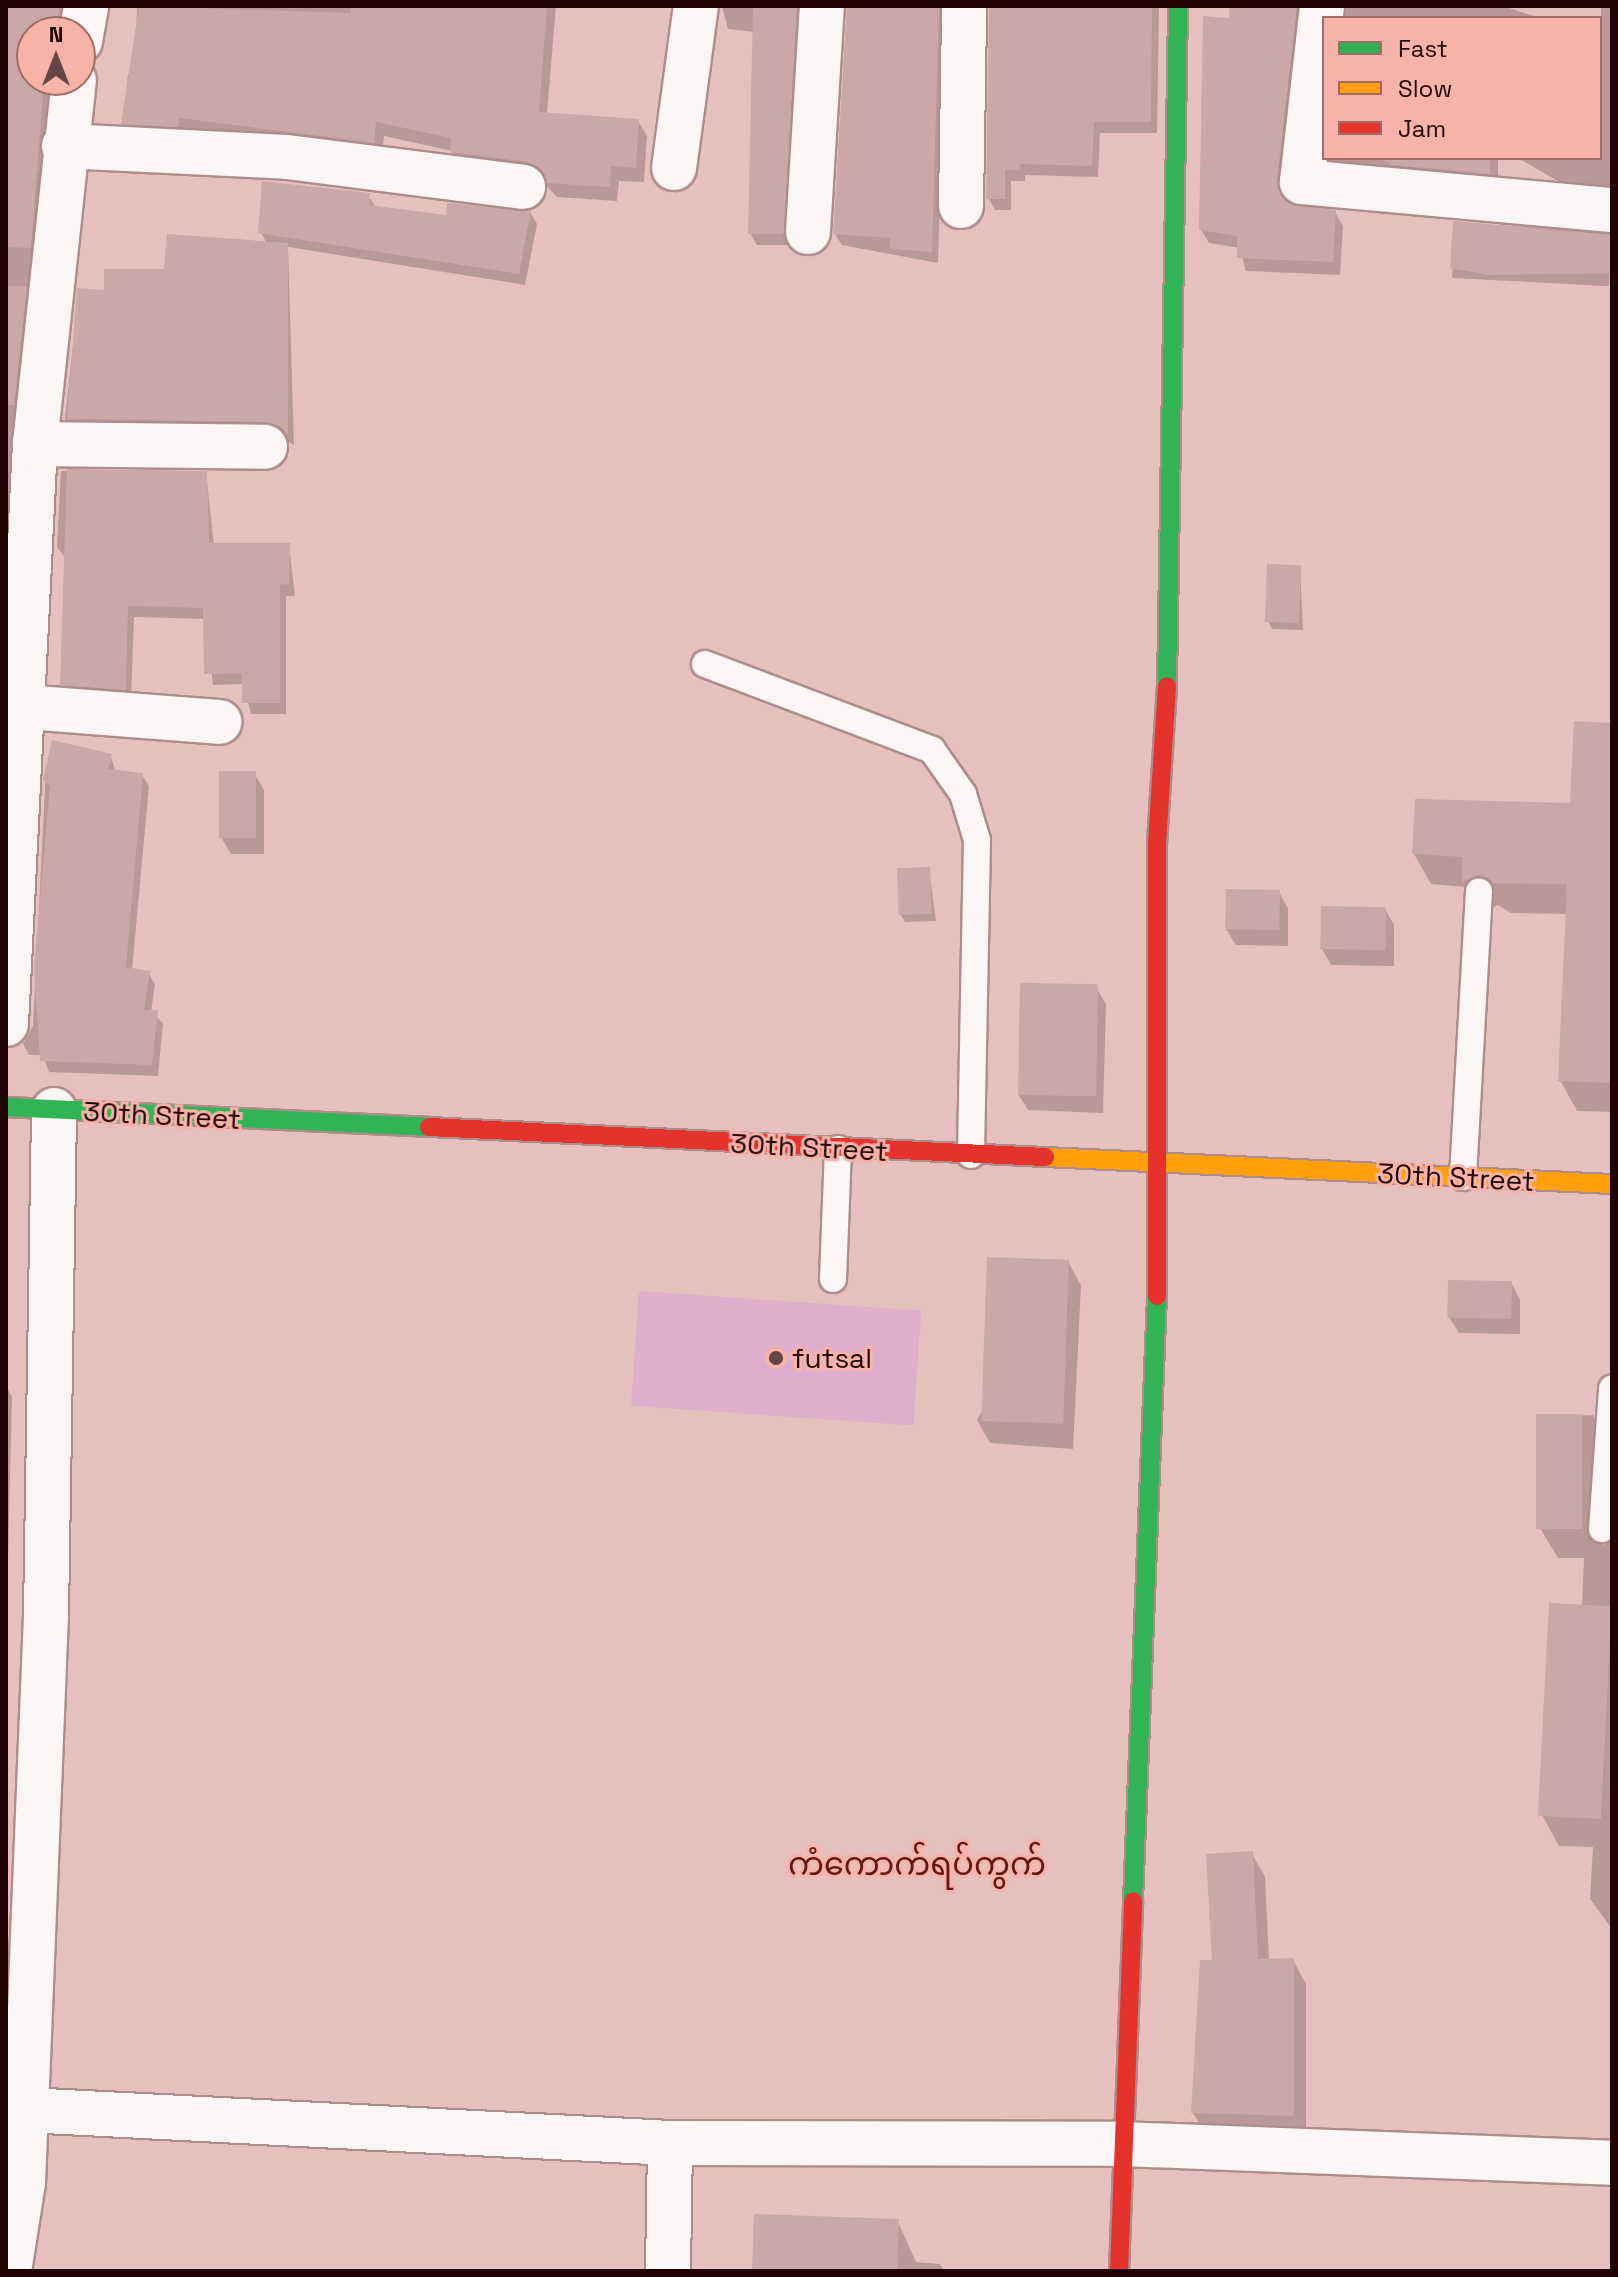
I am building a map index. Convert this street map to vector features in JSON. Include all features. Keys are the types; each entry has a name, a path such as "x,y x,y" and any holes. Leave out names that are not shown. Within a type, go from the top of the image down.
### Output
{"street":[{"path":"674,168 696,6"},
{"path":"808,232 822,6"},
{"path":"961,206 964,6"},
{"path":"1119,2271 1162,1165 1157,844 1167,699 1178,6"},
{"path":"1322,6 1302,182 1612,210"},
{"path":"6,1024 26,707 35,444 72,96"},
{"path":"64,146 287,157 523,187"},
{"path":"35,444 265,447"},
{"path":"26,707 219,722"},
{"name":"30th Street","path":"6,1107 1162,1165 1612,1184"},
{"path":"9,2271 15,2110 46,1616 54,1110"},
{"path":"15,2110 670,2143 1122,2144 1612,2163"},
{"path":"668,2271 670,2143"}],"lane":[{"path":"705,664 932,750 963,794 977,840 971,1155"},
{"path":"1463,1177 1479,891"},
{"path":"833,1279 838,1149"},
{"path":"1602,1529 1612,1388"}],"shaded area":[{"name":"futsal","path":"639,1291 921,1311 913,1425 631,1406"}],"building":[{"path":"6,6 60,6 58,16 16,16 16,96 43,96 31,248 6,247"},
{"path":"139,6 350,13 352,6 547,6 539,112 639,119 636,168 611,166 610,187 547,183 527,162 450,152 451,138 376,122 374,143 179,118 178,127 121,124"},
{"path":"753,6 797,6 784,234 748,234"},
{"path":"847,6 939,6 932,252 890,249 890,238 833,234"},
{"path":"1152,6 1151,122 1094,122 1092,166 1020,164 1019,170 1005,170 1005,199 986,199 989,7"},
{"path":"1230,6 1297,6 1277,180 1288,203 1336,210 1333,262 1237,258 1237,236 1199,230 1203,16 1229,18"},
{"path":"1383,160 1490,160 1490,174 1392,165"},
{"path":"262,181 370,193 369,205 446,215 447,203 531,210 519,274 258,233"},
{"path":"1453,221 1612,235 1612,273 1489,275 1450,268"},
{"path":"167,234 288,243 288,435 265,422 67,419 77,288 104,290 104,269 164,269"},
{"path":"6,286 27,286 14,405 6,405"},
{"path":"67,469 207,471 209,543 290,543 289,585 280,584 280,703 242,703 242,673 204,674 203,608 128,606 126,690 60,685"},
{"path":"1267,564 1301,565 1299,623 1265,622"},
{"path":"1574,721 1612,723 1612,1083 1558,1081 1567,884 1492,883 1479,875 1462,882 1462,857 1412,854 1415,799 1570,803"},
{"path":"52,740 112,754 108,769 143,773 126,967 150,971 144,1010 158,1010 152,1065 40,1061 34,967 50,786 43,780"},
{"path":"219,771 256,771 256,838 219,838"},
{"path":"930,867 932,914 899,915 897,868"},
{"path":"1226,889 1280,890 1279,930 1225,929"},
{"path":"1321,906 1386,907 1385,950 1320,949"},
{"path":"1020,983 1098,984 1096,1096 1018,1095"},
{"path":"987,1257 1069,1260 1063,1424 981,1421"},
{"path":"1448,1280 1512,1281 1511,1319 1447,1318"},
{"path":"1536,1414 1582,1414 1582,1529 1536,1529"},
{"path":"1549,1603 1612,1606 1601,1819 1538,1816"},
{"path":"1253,1851 1258,1959 1294,1958 1294,2116 1191,2113 1200,1960 1212,1960 1206,1854"},
{"path":"754,2214 899,2219 897,2271 752,2271"}],"traffic: fast":[{"path":"1167,686 1178,6"},
{"path":"6,1107 429,1127"},
{"path":"1133,1901 1157,1296"}],"traffic: slow":[{"path":"1045,1157 1612,1184"}],"traffic: jam":[{"path":"1157,1296 1157,844 1167,686"},
{"path":"429,1127 1045,1157"},
{"path":"1119,2271 1133,1901"}],"place":[{"name":"futsal","path":"776,1358"}],"district":[{"name":"ကံကောက်ရပ်ကွက်","path":"917,1864"}]}
